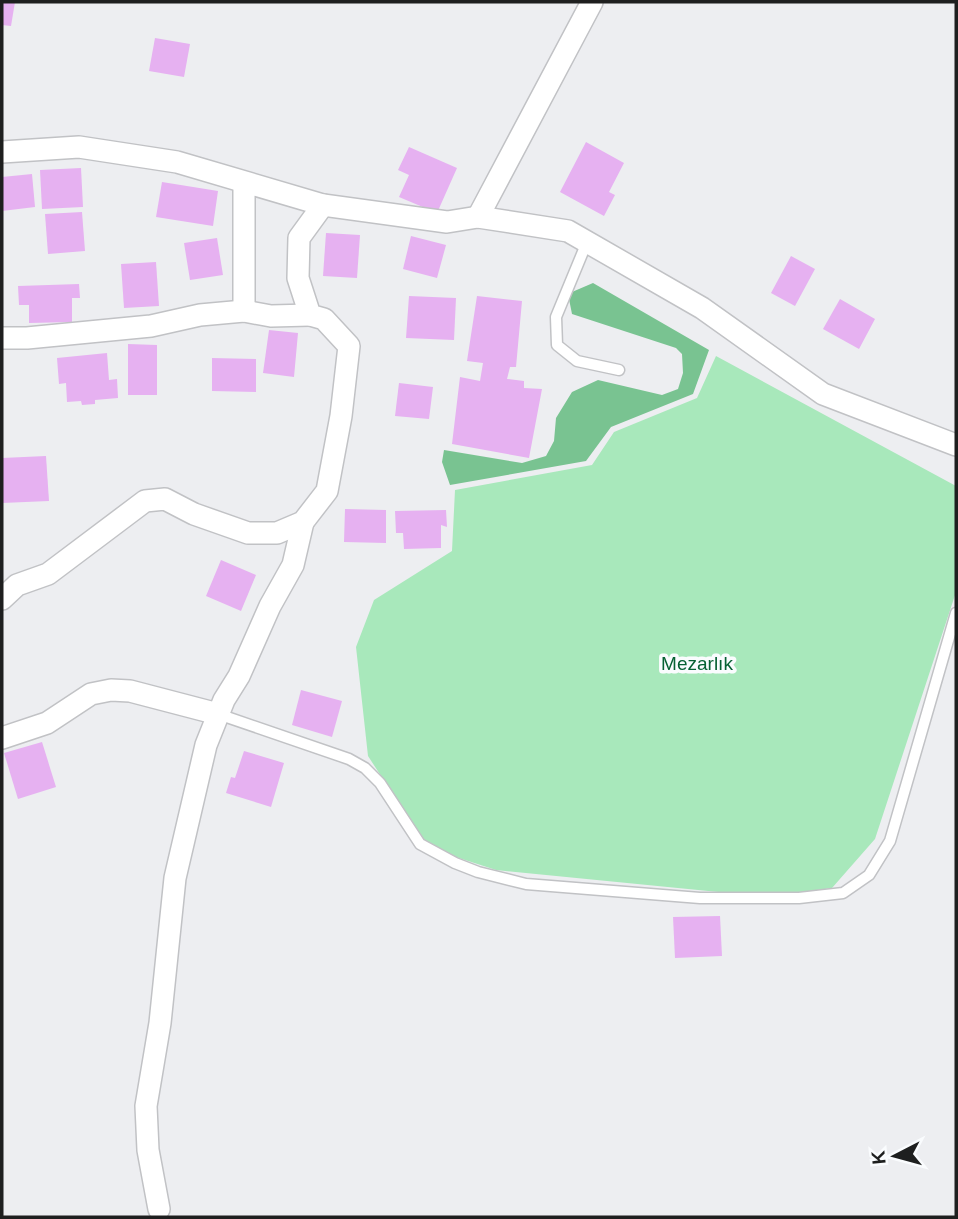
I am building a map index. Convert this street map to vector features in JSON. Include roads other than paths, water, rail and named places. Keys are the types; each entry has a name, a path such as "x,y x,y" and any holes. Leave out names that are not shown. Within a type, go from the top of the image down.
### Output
{"street":[{"path":"478,217 592,2"},
{"path":"2,152 79,147 177,162 323,205 447,222 478,217 568,231 702,308 823,394 956,445"},
{"path":"244,183 244,311"},
{"path":"310,314 298,278 299,238 323,205"},
{"path":"2,338 151,326 201,315 244,311 271,316 310,314 324,319 349,346 341,415 327,491 303,522 293,565 270,606 239,676 223,700 206,745 175,878 160,1023 146,1106 148,1150 159,1209"},
{"path":"2,599 16,585 48,574 145,501 165,499 194,514 248,533 276,533 303,522"},
{"path":"2,738 47,723 91,694 111,690 130,691 218,714"}],"lane":[{"path":"587,242 556,317 558,345 577,361 619,370"},
{"path":"218,714 349,759 365,768 380,783 420,844 478,872 526,884 699,898 799,898 843,892 869,874 890,841 956,613"}],"park label":[{"name":"Mezarlık","path":"697,663"}]}
